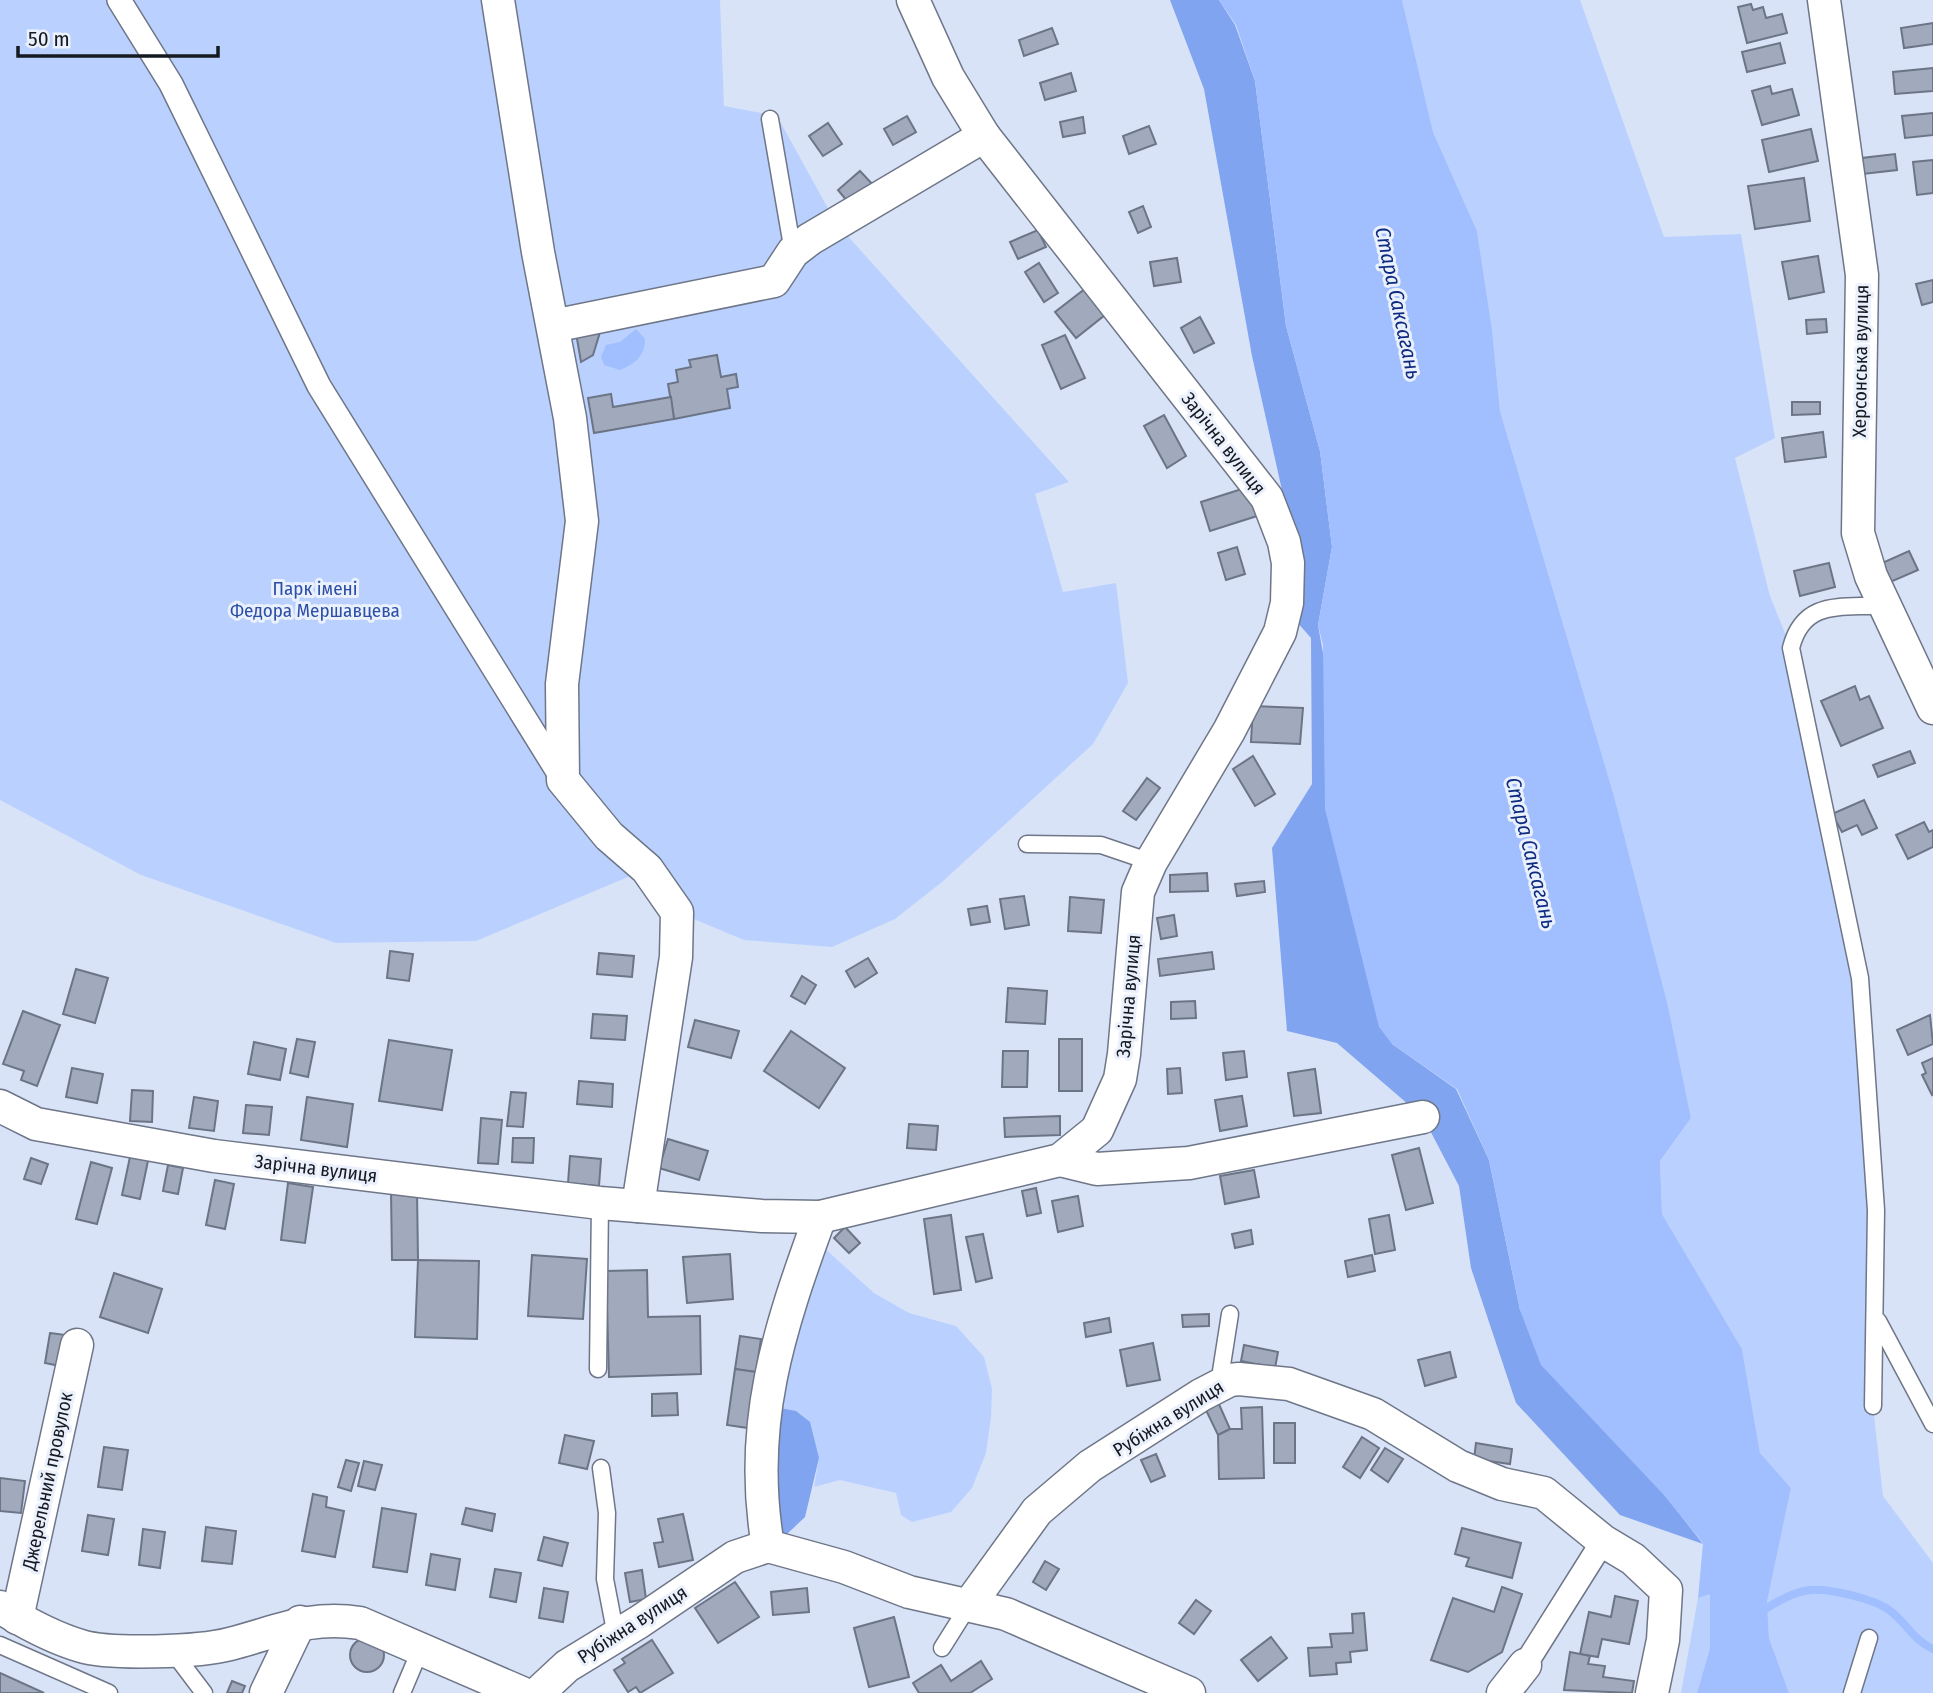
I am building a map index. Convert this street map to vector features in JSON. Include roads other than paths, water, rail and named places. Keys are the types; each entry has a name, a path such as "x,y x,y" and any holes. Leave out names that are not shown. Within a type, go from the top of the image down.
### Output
{"street":[{"path":"119,0 171,83 319,386 563,780 609,836 648,869 677,912 676,957 638,1206"},
{"path":"498,0 538,253 570,418 582,521 562,684 563,780"},
{"name":"Зарічна вулиця","path":"0,1106 36,1124 214,1156 600,1203 762,1216 820,1217 1060,1160 1097,1130 1120,1080 1138,892 1151,862 1229,731 1280,632 1288,585 1284,542 1267,498 1234,452 1079,262 984,136 948,77 913,0"},
{"name":"Херсонська вулиця","path":"1824,0 1862,275 1858,533 1871,576 1933,708"},
{"path":"553,326 774,281 793,252 984,136"},
{"name":"Зарічна вулиця","path":"1060,1160 1097,1169 1189,1163 1423,1117"},
{"path":"820,1217 777,1340 766,1389 761,1474 768,1545 844,1567 909,1592 1006,1614 1189,1693"},
{"name":"Джерельний провулок","path":"77,1345 9,1612 83,1647 171,1650 227,1645 300,1622 341,1620 360,1623 523,1693"},
{"name":"Рубіжна вулиця","path":"969,1605 1037,1511 1090,1466 1219,1384 1240,1379 1289,1384 1373,1414 1458,1466 1502,1484 1544,1493 1603,1541 1633,1559 1665,1590 1663,1640 1652,1693"},
{"path":"1503,1693 1525,1665 1603,1541"},
{"name":"Рубіжна вулиця","path":"538,1693 567,1666 735,1557 768,1545"},
{"path":"266,1693 300,1622"}],"lane":[{"path":"770,119 793,252"},
{"path":"1873,1406 1876,1210 1860,978 1791,648 1795,632 1812,615 1839,606 1885,606"},
{"path":"1027,844 1101,845 1151,862"},
{"path":"598,1369 600,1203"},
{"path":"1219,1384 1230,1314"},
{"path":"1876,1318 1933,1424"},
{"path":"601,1468 607,1513 605,1579 616,1636"},
{"path":"943,1648 969,1605"},
{"path":"1852,1693 1869,1638"},
{"path":"0,1645 109,1693"},
{"path":"402,1693 421,1648"},
{"path":"171,1650 204,1693"}],"water":[{"name":"Стара Саксагань","path":"1219,0 1402,0 1433,132 1477,231 1492,329 1500,411 1614,796 1668,1006 1691,1118 1660,1161 1662,1214 1742,1349 1760,1453 1791,1488 1767,1602 1769,1638 1789,1693 1697,1693 1710,1648 1710,1594 1698,1598 1703,1543 1663,1494 1541,1365 1520,1310 1489,1160 1457,1089 1392,1044 1379,1027 1325,809 1323,645 1318,625 1332,547 1320,451 1286,326 1255,81 1236,25"},
{"path":"636,329 645,339 638,359 620,370 604,365 601,357 606,345 620,342"}],"waterway":[{"path":"1761,1612 1784,1598 1804,1591 1839,1593 1862,1598 1889,1610 1920,1641 1933,1649"}],"park label":[{"name":"Парк імені Федора Мершавцева","path":"315,599"}]}
